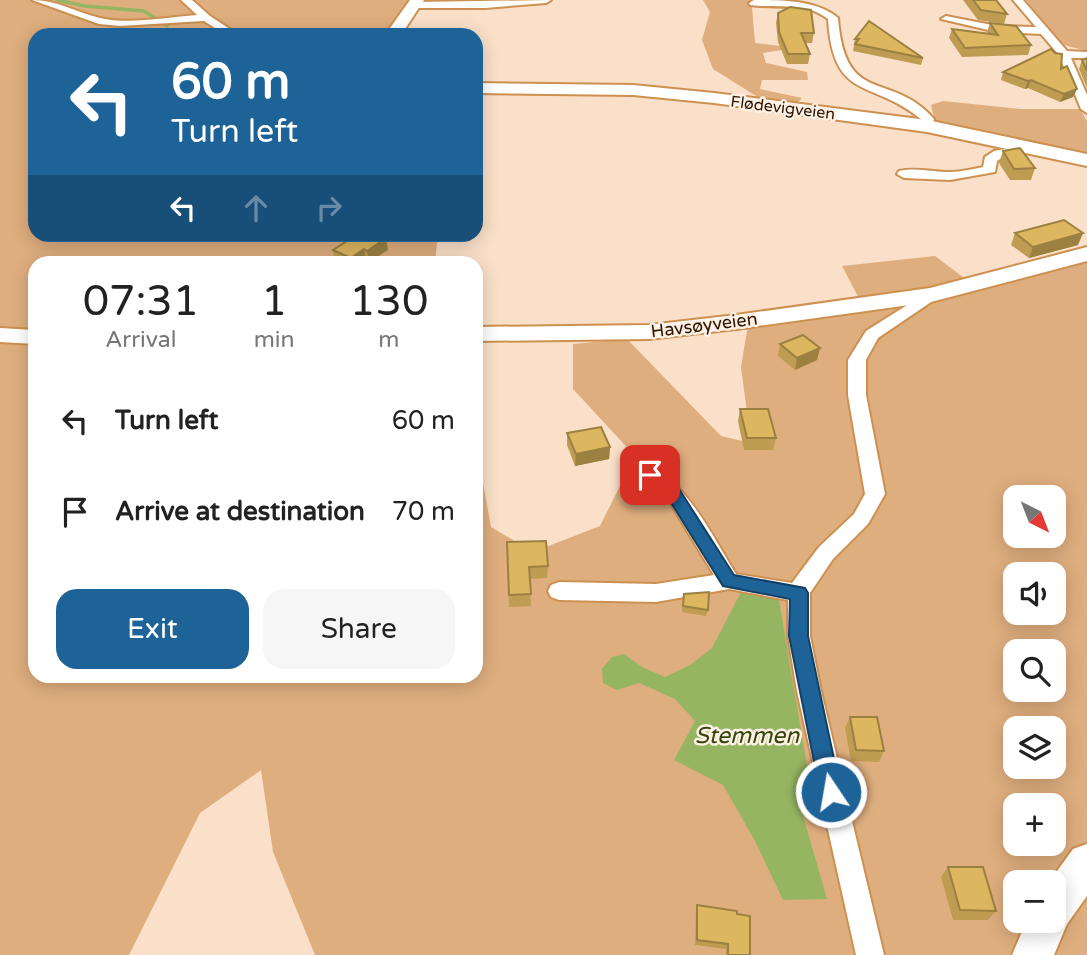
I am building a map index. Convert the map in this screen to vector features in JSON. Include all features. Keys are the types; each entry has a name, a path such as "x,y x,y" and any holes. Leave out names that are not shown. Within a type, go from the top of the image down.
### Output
{"main road":[{"path":"398,28 416,3"},
{"name":"Flødevigveien","path":"483,88 660,92 927,126 1087,160"},
{"name":"Havsøyveien","path":"483,334 649,332 931,295 1087,254"},
{"path":"0,335 28,337"},
{"path":"1066,892 1087,863"},
{"path":"1033,955 1042,933"}],"street":[{"path":"37,0 99,21 139,22 206,18"},
{"path":"186,0 222,28"},
{"path":"416,3 546,0"},
{"path":"1018,0 1064,54 1087,109"},
{"path":"754,3 791,3 826,12 833,18 832,41 843,67 869,87 916,108 928,118 927,126"},
{"path":"946,19 997,29 1043,31"},
{"path":"1064,54 1087,57"},
{"path":"1071,69 1087,57"},
{"path":"904,174 922,172 954,176 977,172 990,169 989,160 999,154 1036,148"},
{"path":"870,955 809,691 799,636 799,593 803,582 826,553 861,519 874,494 870,458 857,395 857,360 872,335 931,295"},
{"path":"633,466 674,493 729,582"},
{"path":"559,591 656,593 729,582 799,593"}],"shaded area":[{"path":"0,0 413,0 396,28 28,28 28,242 437,242 436,256 28,256 28,683 483,683 483,483 491,527 533,552 600,526 635,456 573,389 573,344 627,339 721,436 751,443 741,367 748,325 863,306 842,266 935,256 976,287 1087,262 1087,955 315,955 273,852 261,770 200,813 129,955 0,955"},
{"path":"703,0 759,0 752,7 755,43 788,47 763,53 766,63 807,72 808,80 762,80 760,89 802,98 797,103 761,99 713,69 702,40 710,12"},
{"path":"1026,0 1087,0 1087,51 1060,44"},
{"path":"943,101 1021,109 1080,109 1087,121 1087,155 972,129 939,125 935,121 931,105"}],"water":[{"name":"Stemmen","path":"741,592 779,600 811,789 802,812 827,899 783,900 755,841 723,785 674,760 695,721 675,699 639,683 617,690 603,683 602,669 612,657 624,654 642,667 665,677 690,665 712,648"}],"building":[{"path":"973,0 996,0 1007,14 981,10"},
{"path":"790,7 811,10 814,33 801,33 810,54 788,54 779,32 778,13"},
{"path":"869,21 923,58 855,44 859,39 855,39"},
{"path":"990,23 1016,26 1031,45 965,48 952,29 998,35"},
{"path":"1051,49 1062,54 1061,69 1067,66 1077,89 1064,94 1003,72"},
{"path":"1087,58 1087,71 1082,60"},
{"path":"1020,148 1035,168 1014,169 1003,151"},
{"path":"1064,220 1083,233 1033,247 1015,233"},
{"path":"346,242 380,242 354,256 333,250"},
{"path":"803,335 820,348 797,358 780,344"},
{"path":"740,409 768,409 776,438 747,438"},
{"path":"601,427 610,447 576,454 567,433"},
{"path":"546,541 548,566 529,567 531,594 509,595 507,542"},
{"path":"709,592 708,610 683,606 684,594"},
{"path":"850,717 877,717 884,751 856,750"},
{"path":"948,867 983,867 996,911 960,910"},
{"path":"697,905 737,911 737,914 750,916 750,955 728,955 728,944 697,940"}],"waterway":[{"path":"57,0 85,6 144,11 167,26"}],"route":[{"path":"650,475 674,493 729,582 799,593 799,636 831,792"}]}
